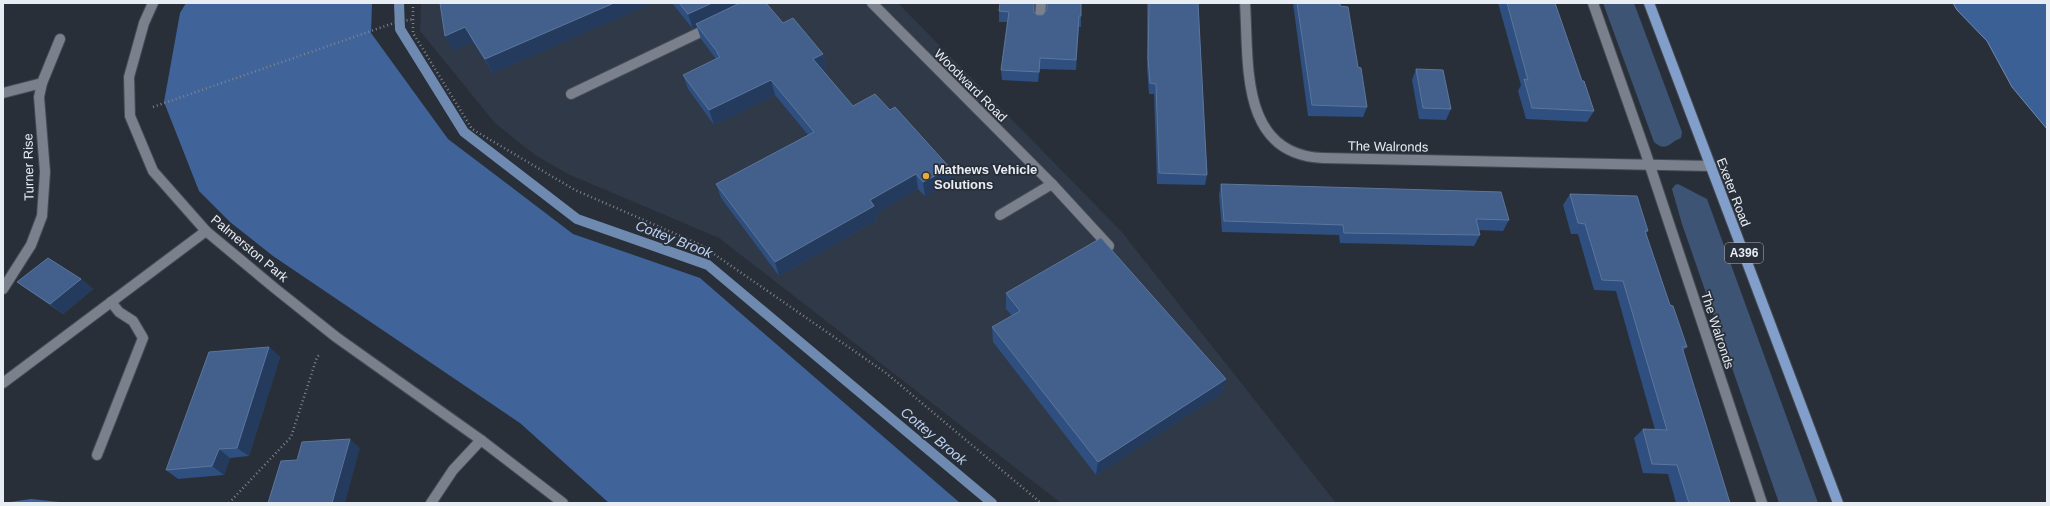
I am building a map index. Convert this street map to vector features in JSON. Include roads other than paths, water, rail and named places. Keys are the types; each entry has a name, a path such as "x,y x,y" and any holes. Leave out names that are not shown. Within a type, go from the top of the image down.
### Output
{"main road":[{"name":"Exeter Road","path":"1649,3 1838,503"}],"street":[{"name":"Palmerston Park","path":"153,3 144,22 129,77 130,116 153,171 206,231 336,337 481,440 563,503"},
{"name":"Woodward Road","path":"872,3 1052,184 1109,246"},
{"path":"1040,20 1041,3"},
{"name":"The Walronds","path":"1245,3 1251,93 1257,115 1265,131 1282,148 1302,155 1346,158 1711,166"},
{"name":"The Walronds","path":"1592,3 1649,165 1762,503"},
{"path":"571,94 719,23"},
{"name":"Turner Rise","path":"3,289 32,243 42,217 45,182 39,97 42,83 60,39"},
{"path":"3,92 42,83"},
{"path":"1000,215 1052,184"},
{"path":"3,383 206,231"},
{"path":"97,454 143,338 133,321 120,312 111,302"},
{"path":"431,503 444,481 463,457 481,440"}],"waterway":[{"name":"Cottey Brook","path":"399,3 400,29 464,132 577,219 708,265 992,503"}],"place":[{"name":"Mathews Vehicle Solutions","path":"926,176"}]}
